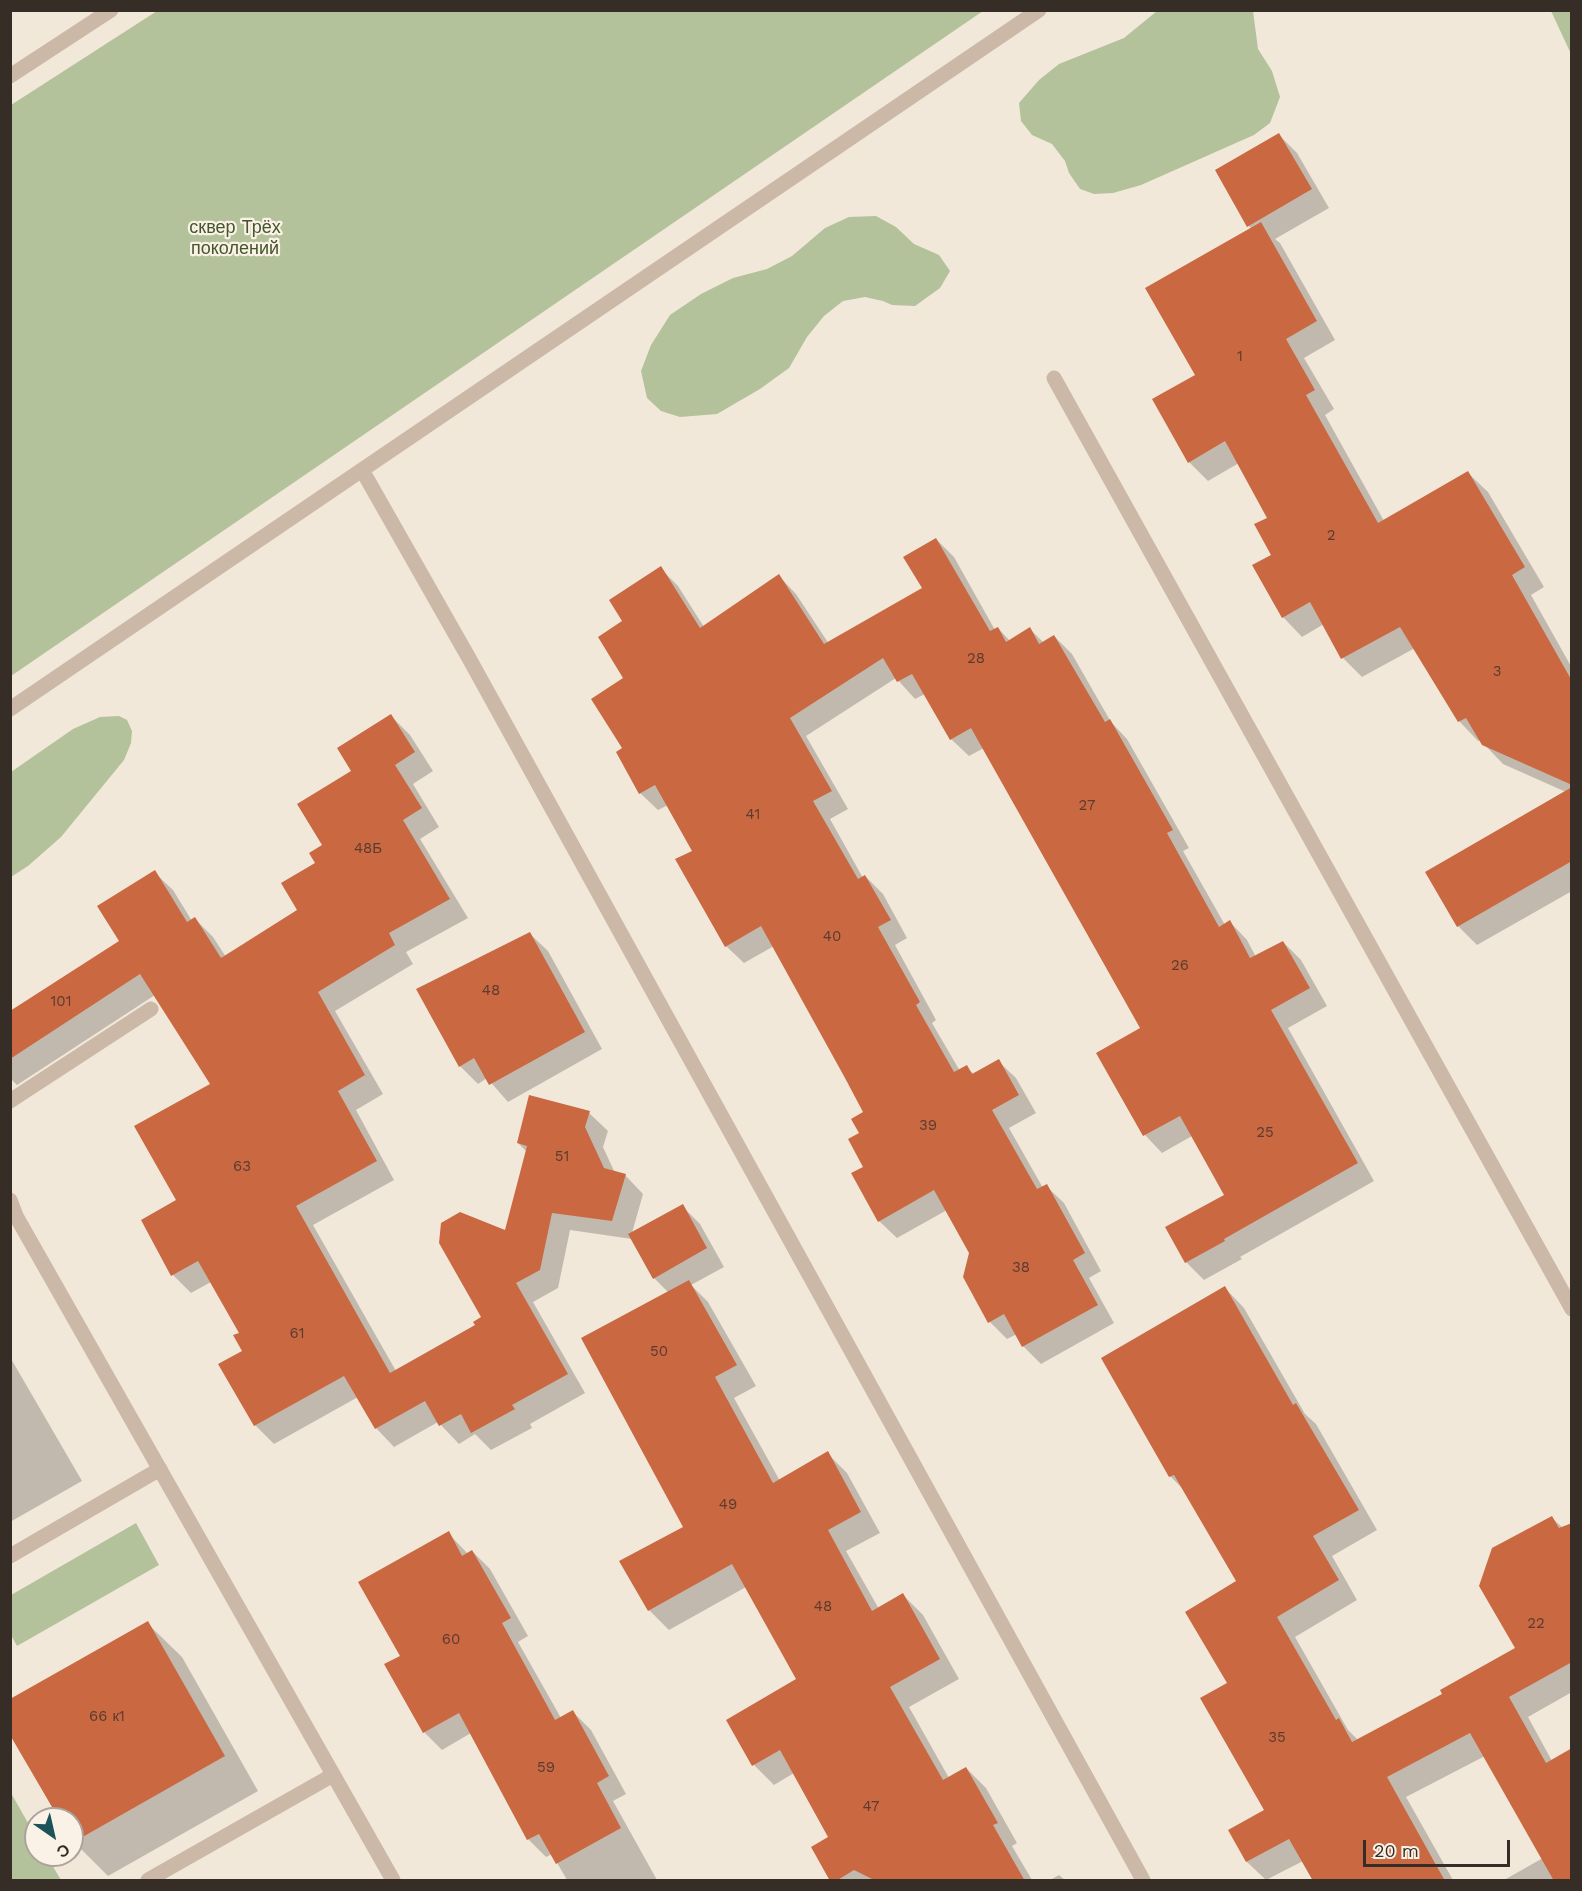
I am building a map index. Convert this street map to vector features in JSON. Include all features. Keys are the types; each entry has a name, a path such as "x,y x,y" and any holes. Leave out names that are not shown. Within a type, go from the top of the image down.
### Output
{"street":[{"path":"10,76 111,10"},
{"path":"10,709 1039,10"},
{"path":"1054,378 1572,1309"},
{"path":"362,470 470,660 1143,1881"},
{"path":"10,1101 151,1009"},
{"path":"10,1200 13,1217 160,1469 393,1881"},
{"path":"10,1556 160,1469"},
{"path":"148,1881 333,1775"}],"green space":[{"name":"сквер Трёх поколений","path":"157,11 983,11 11,676 11,105"},
{"path":"1157,11 1253,11 1258,49 1272,71 1280,97 1270,123 1254,135 1141,185 1113,193 1094,194 1080,189 1069,173 1065,161 1052,144 1032,135 1021,121 1019,103 1039,80 1059,64 1124,38"},
{"path":"1551,11 1571,11 1571,54"},
{"path":"876,216 896,227 914,244 939,255 950,271 940,288 915,306 892,305 865,297 843,301 824,316 807,337 789,368 760,389 717,414 680,417 661,411 647,398 641,371 651,345 670,315 701,294 733,278 767,269 792,256 825,228 849,217"},
{"path":"119,716 127,720 132,731 131,743 124,760 61,837 28,866 11,877 11,772 73,729 100,717"},
{"path":"136,1523 159,1565 17,1646 11,1635 11,1595"},
{"path":"11,1793 24,1816 24,1867 53,1867 61,1880 11,1880"}],"building":[{"path":"1279,133 1312,189 1247,227 1215,170"},
{"path":"1261,222 1317,321 1286,339 1315,390 1306,395 1378,523 1468,471 1525,567 1512,575 1572,681 1572,785 1482,745 1466,718 1458,722 1400,627 1341,659 1310,602 1282,618 1252,565 1271,555 1254,524 1267,518 1225,441 1188,463 1152,399 1195,375 1145,288"},
{"path":"936,538 990,631 998,627 1006,642 1030,627 1039,644 1054,635 1105,722 1110,719 1173,830 1167,833 1219,927 1230,920 1250,958 1283,941 1310,988 1271,1010 1358,1163 1185,1263 1165,1227 1224,1195 1180,1116 1143,1136 1096,1053 1140,1028 971,728 950,740 912,674 897,682 883,658 790,718 832,791 813,801 858,879 865,875 891,920 878,927 920,1002 916,1005 954,1072 967,1065 972,1074 999,1059 1019,1095 992,1110 1037,1189 1047,1184 1085,1253 1073,1260 1098,1305 1022,1347 1004,1314 988,1323 963,1277 969,1253 934,1190 878,1222 851,1173 863,1167 848,1139 859,1133 851,1119 863,1112 845,1078 761,926 725,947 675,859 692,851 655,785 639,794 616,752 622,748 591,699 623,678 598,637 622,621 609,600 661,566 700,628 779,574 824,644 922,588 903,557"},
{"path":"391,714 415,752 395,765 422,808 403,820 450,899 389,933 395,945 318,992 365,1075 338,1091 377,1161 296,1206 390,1373 475,1325 473,1322 481,1317 439,1243 441,1223 460,1212 505,1230 527,1146 517,1143 529,1095 590,1111 585,1127 604,1168 626,1174 612,1221 552,1213 540,1270 516,1283 568,1374 512,1405 515,1409 471,1433 461,1414 439,1426 425,1401 375,1429 344,1376 254,1426 218,1364 242,1351 233,1335 239,1333 198,1261 171,1276 141,1220 176,1200 134,1126 210,1084 140,974 10,1059 10,1011 119,941 97,906 155,870 187,922 195,917 221,958 297,910 281,883 315,863 309,853 322,845 297,804 351,771 337,748"},
{"path":"1572,787 1572,861 1457,927 1425,872"},
{"path":"530,932 585,1032 489,1085 474,1058 459,1067 416,989"},
{"path":"683,1204 707,1248 653,1279 628,1234"},
{"path":"689,1280 737,1365 715,1377 773,1483 828,1451 861,1512 828,1530 872,1611 903,1593 940,1659 890,1687 943,1780 966,1767 998,1823 993,1825 1025,1881 876,1881 854,1870 836,1881 830,1881 811,1847 828,1837 780,1750 752,1766 726,1720 796,1679 732,1564 648,1611 619,1561 683,1527 581,1338"},
{"path":"1225,1286 1293,1405 1296,1403 1359,1510 1313,1536 1339,1580 1277,1617 1336,1720 1339,1718 1352,1742 1442,1694 1440,1690 1515,1648 1479,1586 1492,1548 1552,1516 1559,1528 1572,1523 1572,1662 1509,1697 1546,1763 1572,1748 1572,1881 1554,1881 1470,1733 1387,1777 1445,1881 1313,1881 1289,1839 1246,1862 1228,1830 1264,1810 1200,1698 1227,1683 1185,1612 1236,1581 1174,1475 1169,1477 1101,1358"},
{"path":"449,1531 462,1556 472,1550 511,1618 502,1623 555,1720 573,1710 609,1776 597,1783 621,1828 556,1864 539,1834 527,1840 459,1713 423,1733 384,1664 400,1656 358,1582"},
{"path":"148,1621 225,1756 84,1836 84,1807 52,1807 10,1735 10,1699"}]}
